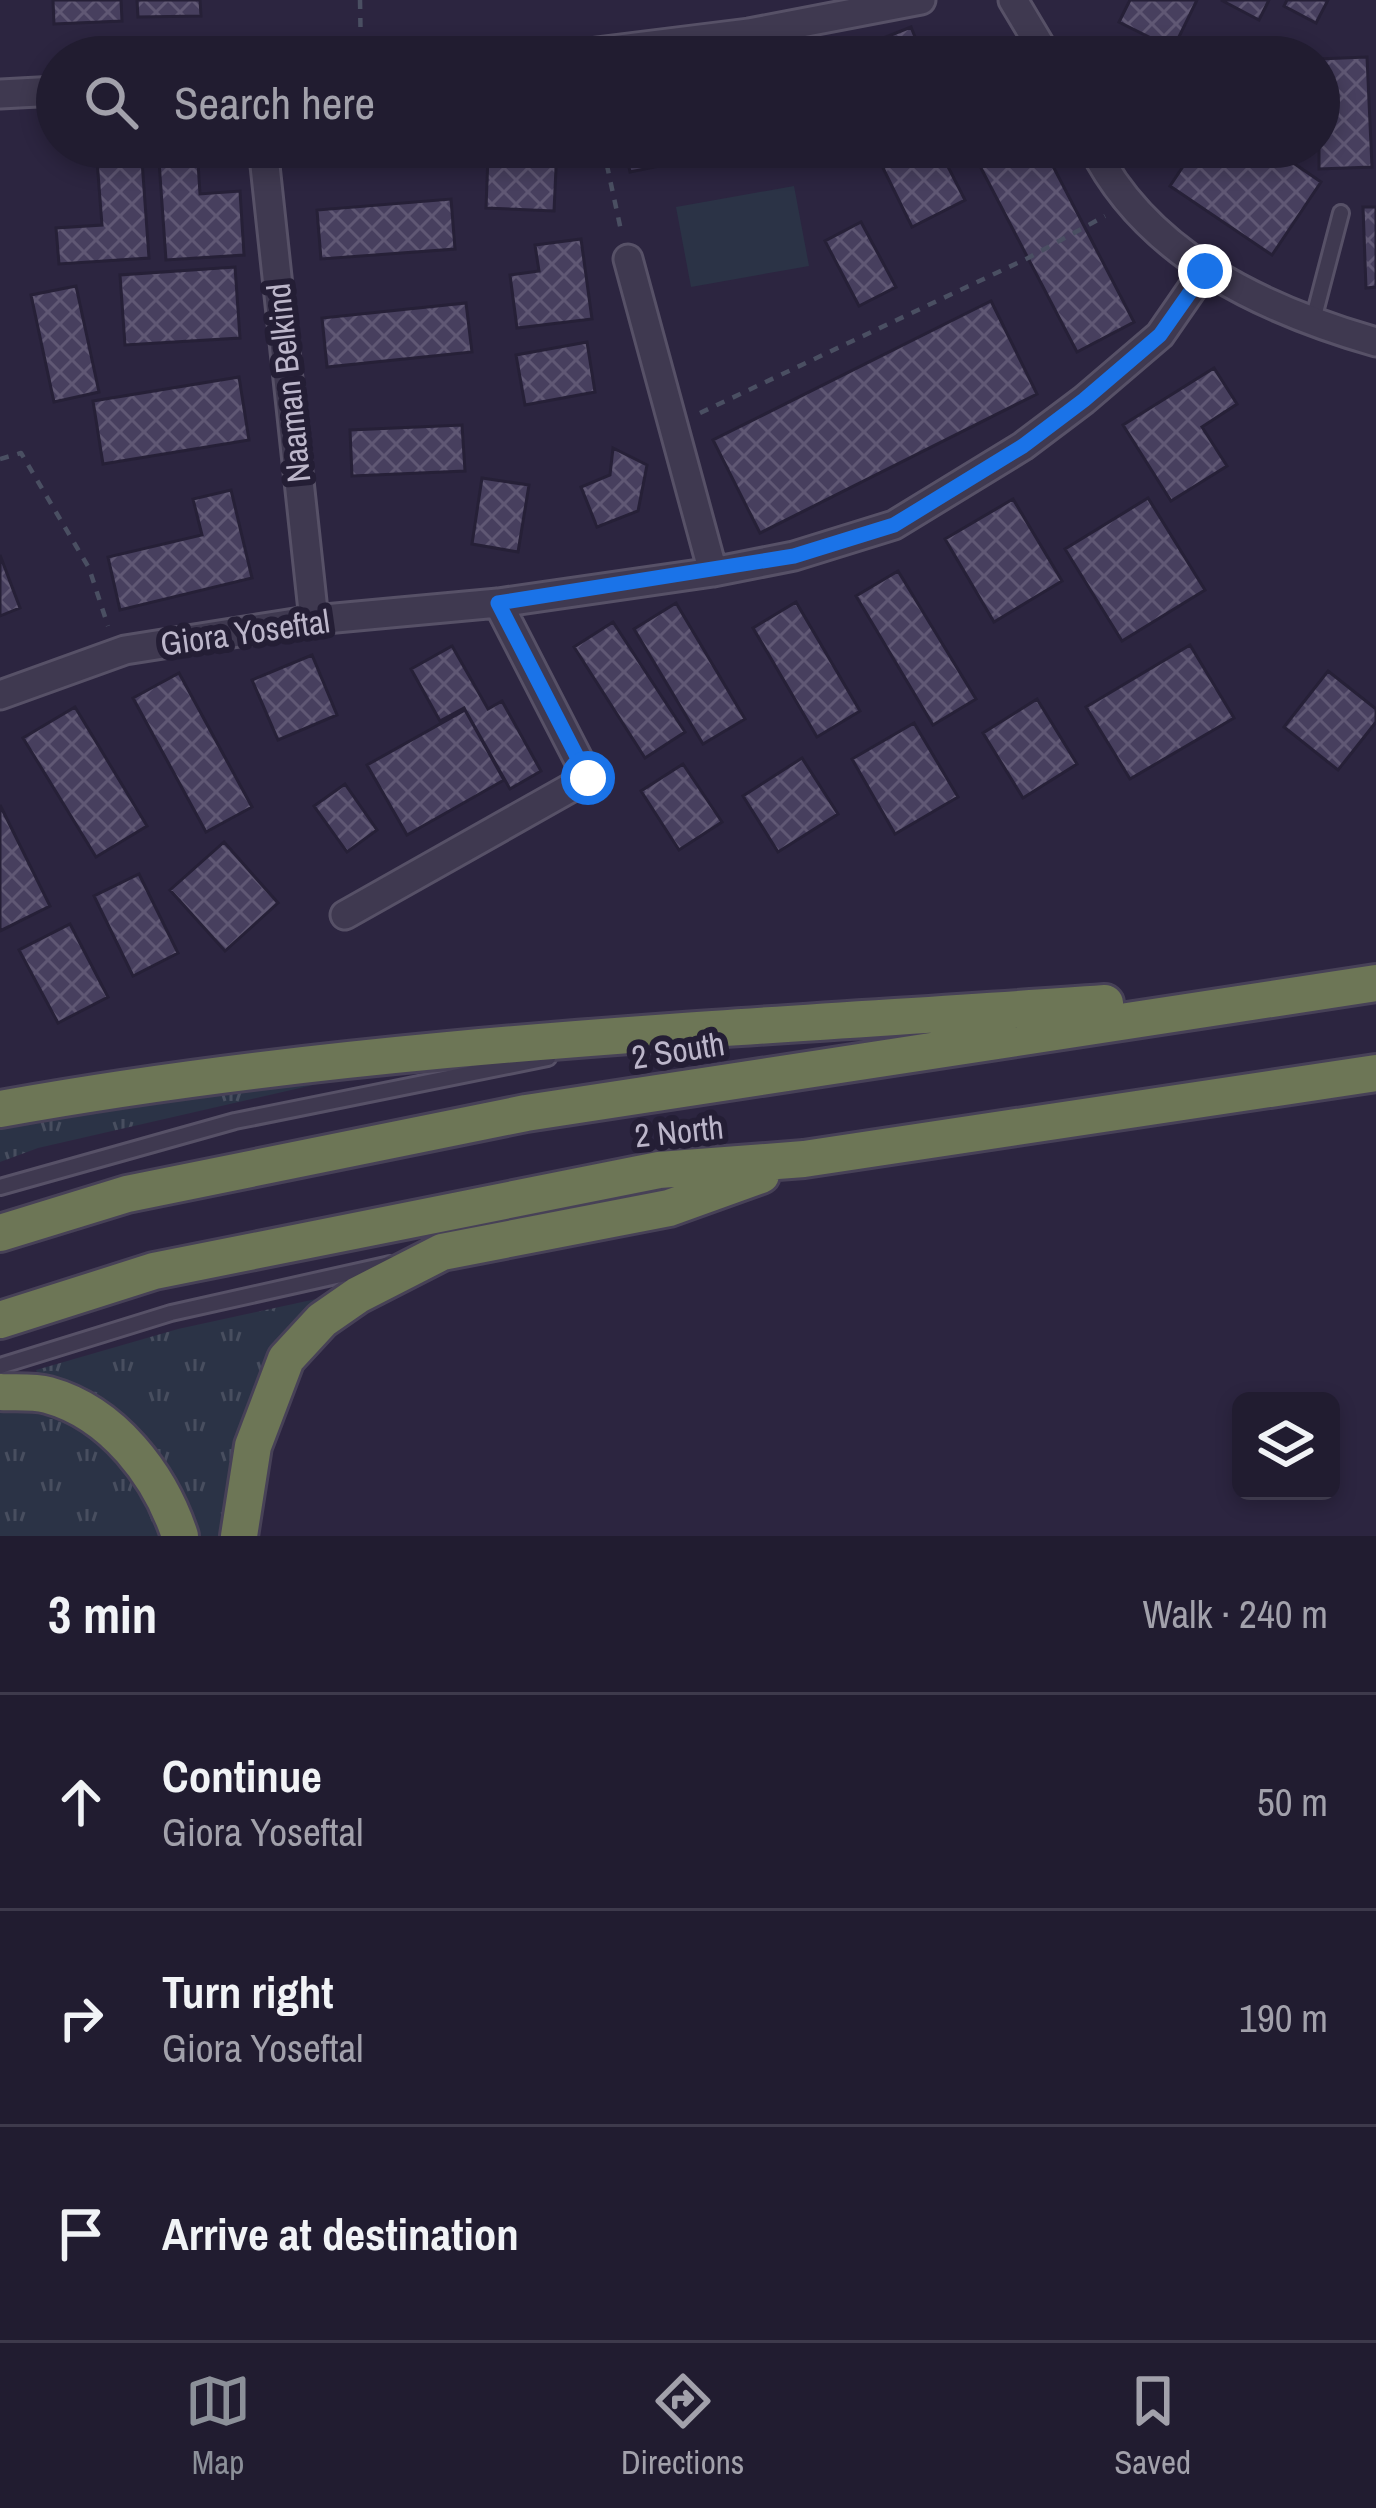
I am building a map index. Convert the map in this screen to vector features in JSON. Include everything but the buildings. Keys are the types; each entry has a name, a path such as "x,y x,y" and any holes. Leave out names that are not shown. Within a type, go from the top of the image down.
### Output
{"highway":[{"path":"0,1108 188,1078 665,1034 1374,983"},
{"name":"2 South","path":"0,1233 127,1194 526,1112 1374,983"},
{"name":"2 North","path":"0,1320 154,1271 659,1170 804,1159 1376,1073"},
{"path":"238,1536 253,1446 286,1360 322,1320 358,1295 442,1252 669,1208 804,1159"},
{"path":"0,1392 46,1394 87,1412 149,1470 180,1536"}],"street":[{"path":"725,36 921,0"},
{"path":"1013,0 1034,36"},
{"path":"0,94 36,92"},
{"name":"Naaman Belkind","path":"264,168 314,620"},
{"path":"1112,168 1129,204 1205,271 1312,324 1376,342"},
{"path":"628,259 712,572"},
{"name":"Giora Yoseftal","path":"0,695 116,652 314,620 498,603 712,572 794,556 894,525 1023,446 1160,335 1205,271"},
{"path":"345,915 588,778 498,603"}],"lane":[{"path":"1312,324 1341,214"},
{"path":"0,1187 235,1120 665,1034"},
{"path":"0,1366 171,1313 442,1252"}],"path":[{"path":"360,0 361,36"},
{"path":"607,168 628,259"},
{"path":"674,426 1028,258 1129,204"},
{"path":"0,459 21,453 89,568 116,652"}],"green space":[{"path":"794,186 809,266 691,287 676,207"},
{"path":"348,1077 38,1148 0,1162 0,1125 190,1094"},
{"path":"339,1294 316,1314 230,1536 187,1536 178,1508 42,1384 36,1370 178,1329"},
{"path":"0,1408 60,1420 102,1444 134,1483 163,1536 0,1536"}],"route":[{"path":"588,778 498,603 794,556 894,525 1023,446 1084,400 1160,335 1205,271"}]}
